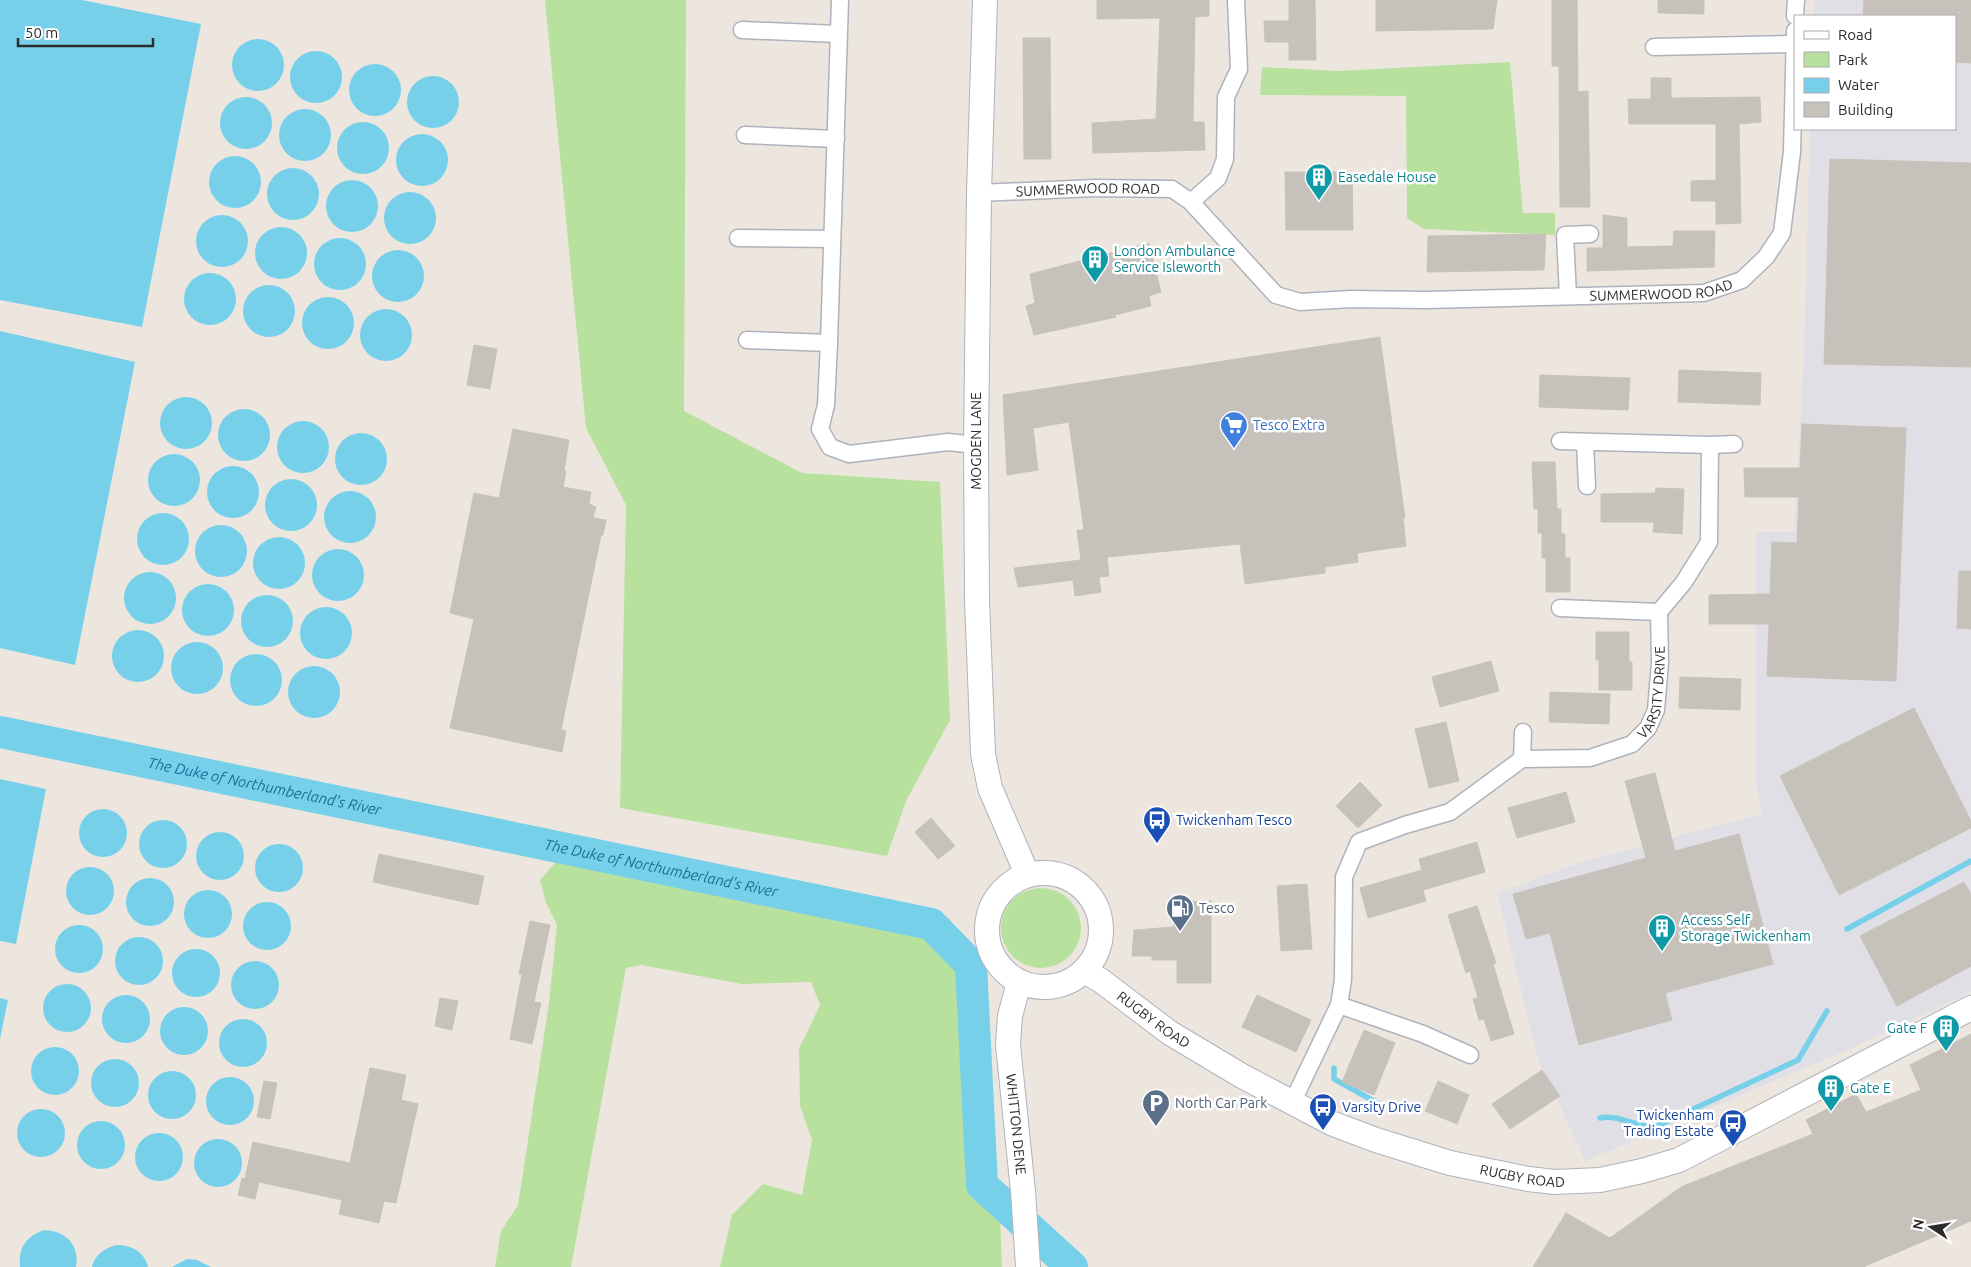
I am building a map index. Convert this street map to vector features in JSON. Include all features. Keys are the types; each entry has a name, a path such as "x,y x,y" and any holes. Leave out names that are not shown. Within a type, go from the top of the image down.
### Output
{"street":[{"path":"840,0 829,342 826,406 820,429 830,447 849,454 948,442 976,445"},
{"name":"MOGDEN LANE","path":"985,0 979,193 976,445 977,600 984,754 990,788 1027,874"},
{"path":"1191,202 1218,178 1225,160 1226,97 1239,69 1236,0"},
{"path":"1795,15 1796,0"},
{"path":"742,30 838,34"},
{"path":"1654,47 1794,44"},
{"name":"SUMMERWOOD ROAD","path":"979,193 1095,188 1172,189 1191,202 1276,295 1300,302 1351,299 1426,300 1704,293 1742,280 1766,257 1782,233 1792,152 1794,44"},
{"path":"745,135 836,139"},
{"path":"1568,296 1565,235 1590,234"},
{"path":"738,238 832,239"},
{"path":"747,340 829,342"},
{"path":"1560,441 1585,443 1734,444"},
{"path":"1585,443 1587,486"},
{"path":"1560,608 1659,612 1684,582 1709,542 1710,444"},
{"name":"VARSITY DRIVE","path":"1522,759 1590,758 1632,744 1648,728 1656,710 1660,662 1659,612"},
{"path":"1292,1103 1339,1005 1343,980 1344,877 1359,842 1405,825 1450,812 1522,759 1523,732"},
{"path":"1046,873 1064,876 1079,885 1092,898 1099,916 1101,936 1095,955 1084,971 1070,981 1053,987 1036,987 1019,982 995,960 989,944 987,928 991,907 999,895 1012,883 1027,874 1046,873"},
{"name":"RUGBY ROAD","path":"1084,971 1100,980 1170,1033 1242,1076 1340,1126 1376,1140 1450,1163 1528,1180 1555,1182 1600,1180 1642,1171 1679,1160 1971,1008"},
{"name":"WHITTON DENE","path":"1019,982 1010,1016 1008,1044 1023,1191 1028,1267"},
{"path":"1339,1005 1423,1034 1470,1055"}],"shaded area":[{"name":"Twickenham Trading Estate","path":"1814,0 1971,0 1971,992 1850,1049 1585,1161 1538,1058 1497,893 1584,861 1762,814 1756,783 1756,532 1794,532 1804,355 1810,130 1956,130 1956,15 1813,15"}],"green space":[{"path":"545,0 686,0 684,411 802,473 940,482 950,720 906,801 887,856 620,808 626,505 586,428"},
{"path":"1510,62 1523,213 1555,213 1555,235 1424,229 1407,218 1406,96 1260,95 1262,67 1337,71"},
{"path":"561,856 742,892 881,923 912,908 950,919 980,1002 987,1129 1000,1216 1002,1267 720,1267 732,1215 763,1184 802,1195 812,1140 800,1106 799,1049 820,1005 811,982 742,984 641,965 626,968 571,1267 495,1267 501,1231 518,1205 549,1003 557,925 546,903 540,880"},
{"path":"1041,888 1056,891 1069,900 1078,913 1081,928 1078,943 1069,956 1056,965 1041,968 1026,965 1013,956 1004,943 1001,928 1004,913 1013,900 1026,891"}],"water":[{"path":"0,0 82,0 201,24 142,327 0,300"},
{"path":"253,39 263,39 277,46 284,60 284,70 277,84 263,91 253,91 243,87 236,80 232,70 232,60 236,50 243,43"},
{"path":"311,51 321,51 335,58 342,72 342,82 335,96 321,103 311,103 301,99 294,92 290,82 290,72 294,62 301,55"},
{"path":"370,64 380,64 394,71 401,85 401,95 394,109 380,116 370,116 360,112 353,105 349,95 349,85 353,75 360,68"},
{"path":"428,76 438,76 452,83 459,97 459,107 452,121 438,128 428,128 418,124 411,117 407,107 407,97 411,87 418,80"},
{"path":"241,97 251,97 265,104 272,118 272,128 265,142 251,149 241,149 231,145 224,138 220,128 220,118 224,108 231,101"},
{"path":"300,109 310,109 324,116 331,130 331,140 324,154 310,161 300,161 290,157 283,150 279,140 279,130 283,120 290,113"},
{"path":"358,122 368,122 382,129 389,143 389,153 382,167 368,174 358,174 348,170 341,163 337,153 337,143 341,133 348,126"},
{"path":"417,134 427,134 441,141 448,155 448,165 441,179 427,186 417,186 407,182 400,175 396,165 396,155 400,145 407,138"},
{"path":"230,156 240,156 254,163 261,177 261,187 254,201 240,208 230,208 220,204 213,197 209,187 209,177 213,167 220,160"},
{"path":"288,168 298,168 312,175 319,189 319,199 312,213 298,220 288,220 278,216 271,209 267,199 267,189 271,179 278,172"},
{"path":"347,180 357,180 371,187 378,201 378,211 371,225 357,232 347,232 337,228 330,221 326,211 326,201 330,191 337,184"},
{"path":"405,192 415,192 429,199 436,213 436,223 429,237 415,244 405,244 395,240 388,233 384,223 384,213 388,203 395,196"},
{"path":"217,215 227,215 241,222 248,236 248,246 241,260 227,267 217,267 207,263 200,256 196,246 196,236 200,226 207,219"},
{"path":"276,227 286,227 300,234 307,248 307,258 300,272 286,279 276,279 266,275 259,268 255,258 255,248 259,238 266,231"},
{"path":"335,238 345,238 359,245 366,259 366,269 359,283 345,290 335,290 325,286 318,279 314,269 314,259 318,249 325,242"},
{"path":"393,250 403,250 417,257 424,271 424,281 417,295 403,302 393,302 383,298 376,291 372,281 372,271 376,261 383,254"},
{"path":"205,273 215,273 229,280 236,294 236,304 229,318 215,325 205,325 195,321 188,314 184,304 184,294 188,284 195,277"},
{"path":"264,285 274,285 288,292 295,306 295,316 288,330 274,337 264,337 254,333 247,326 243,316 243,306 247,296 254,289"},
{"path":"323,297 333,297 347,304 354,318 354,328 347,342 333,349 323,349 313,345 306,338 302,328 302,318 306,308 313,301"},
{"path":"381,309 391,309 405,316 412,330 412,340 405,354 391,361 381,361 371,357 364,350 360,340 360,330 364,320 371,313"},
{"path":"0,331 135,362 75,665 0,648"},
{"path":"181,397 191,397 205,404 212,418 212,428 205,442 191,449 181,449 171,445 164,438 160,428 160,418 164,408 171,401"},
{"path":"239,409 249,409 263,416 270,430 270,440 263,454 249,461 239,461 229,457 222,450 218,440 218,430 222,420 229,413"},
{"path":"298,421 308,421 322,428 329,442 329,452 322,466 308,473 298,473 288,469 281,462 277,452 277,442 281,432 288,425"},
{"path":"356,433 366,433 380,440 387,454 387,464 380,478 366,485 356,485 346,481 339,474 335,464 335,454 339,444 346,437"},
{"path":"169,454 179,454 193,461 200,475 200,485 193,499 179,506 169,506 159,502 152,495 148,485 148,475 152,465 159,458"},
{"path":"228,466 238,466 252,473 259,487 259,497 252,511 238,518 228,518 218,514 211,507 207,497 207,487 211,477 218,470"},
{"path":"286,479 296,479 310,486 317,500 317,510 310,524 296,531 286,531 276,527 269,520 265,510 265,500 269,490 276,483"},
{"path":"345,491 355,491 369,498 376,512 376,522 369,536 355,543 345,543 335,539 328,532 324,522 324,512 328,502 335,495"},
{"path":"158,513 168,513 182,520 189,534 189,544 182,558 168,565 158,565 148,561 141,554 137,544 137,534 141,524 148,517"},
{"path":"216,525 226,525 240,532 247,546 247,556 240,570 226,577 216,577 206,573 199,566 195,556 195,546 199,536 206,529"},
{"path":"274,537 284,537 298,544 305,558 305,568 298,582 284,589 274,589 264,585 257,578 253,568 253,558 257,548 264,541"},
{"path":"333,549 343,549 357,556 364,570 364,580 357,594 343,601 333,601 323,597 316,590 312,580 312,570 316,560 323,553"},
{"path":"145,572 155,572 169,579 176,593 176,603 169,617 155,624 145,624 135,620 128,613 124,603 124,593 128,583 135,576"},
{"path":"203,584 213,584 227,591 234,605 234,615 227,629 213,636 203,636 193,632 186,625 182,615 182,605 186,595 193,588"},
{"path":"262,595 272,595 286,602 293,616 293,626 286,640 272,647 262,647 252,643 245,636 241,626 241,616 245,606 252,599"},
{"path":"321,607 331,607 345,614 352,628 352,638 345,652 331,659 321,659 311,655 304,648 300,638 300,628 304,618 311,611"},
{"path":"133,630 143,630 157,637 164,651 164,661 157,675 143,682 133,682 123,678 116,671 112,661 112,651 116,641 123,634"},
{"path":"192,642 202,642 216,649 223,663 223,673 216,687 202,694 192,694 182,690 175,683 171,673 171,663 175,653 182,646"},
{"path":"251,654 261,654 275,661 282,675 282,685 275,699 261,706 251,706 241,702 234,695 230,685 230,675 234,665 241,658"},
{"path":"309,666 319,666 333,673 340,687 340,697 333,711 319,718 309,718 299,714 292,707 288,697 288,687 292,677 299,670"},
{"path":"0,779 46,789 16,944 0,941"},
{"path":"103,809 112,811 120,816 125,824 127,833 125,842 120,850 112,855 103,857 94,855 86,850 81,842 79,833 81,824 86,816 94,811"},
{"path":"163,820 172,822 180,827 185,835 187,844 185,853 180,861 172,866 163,868 154,866 146,861 141,853 139,844 141,835 146,827 154,822"},
{"path":"220,832 229,834 237,839 242,847 244,856 242,865 237,873 229,878 220,880 211,878 203,873 198,865 196,856 198,847 203,839 211,834"},
{"path":"279,844 288,846 296,851 301,859 303,868 301,877 296,885 288,890 279,892 270,890 262,885 257,877 255,868 257,859 262,851 270,846"},
{"path":"90,867 99,869 107,874 112,882 114,891 112,900 107,908 99,913 90,915 81,913 73,908 68,900 66,891 68,882 73,874 81,869"},
{"path":"150,878 159,880 167,885 172,893 174,902 172,911 167,919 159,924 150,926 141,924 133,919 128,911 126,902 128,893 133,885 141,880"},
{"path":"208,890 217,892 225,897 230,905 232,914 230,923 225,931 217,936 208,938 199,936 191,931 186,923 184,914 186,905 191,897 199,892"},
{"path":"267,902 276,904 284,909 289,917 291,926 289,935 284,943 276,948 267,950 258,948 250,943 245,935 243,926 245,917 250,909 258,904"},
{"path":"79,925 88,927 96,932 101,940 103,949 101,958 96,966 88,971 79,973 70,971 62,966 57,958 55,949 57,940 62,932 70,927"},
{"path":"139,937 148,939 156,944 161,952 163,961 161,970 156,978 148,983 139,985 130,983 122,978 117,970 115,961 117,952 122,944 130,939"},
{"path":"196,949 205,951 213,956 218,964 220,973 218,982 213,990 205,995 196,997 187,995 179,990 174,982 172,973 174,964 179,956 187,951"},
{"path":"255,961 264,963 272,968 277,976 279,985 277,994 272,1002 264,1007 255,1009 246,1007 238,1002 233,994 231,985 233,976 238,968 246,963"},
{"path":"67,984 76,986 84,991 89,999 91,1008 89,1017 84,1025 76,1030 67,1032 58,1030 50,1025 45,1017 43,1008 45,999 50,991 58,986"},
{"path":"126,995 135,997 143,1002 148,1010 150,1019 148,1028 143,1036 135,1041 126,1043 117,1041 109,1036 104,1028 102,1019 104,1010 109,1002 117,997"},
{"path":"0,998 8,1000 0,1039"},
{"path":"184,1007 193,1009 201,1014 206,1022 208,1031 206,1040 201,1048 193,1053 184,1055 175,1053 167,1048 162,1040 160,1031 162,1022 167,1014 175,1009"},
{"path":"243,1019 252,1021 260,1026 265,1034 267,1043 265,1052 260,1060 252,1065 243,1067 234,1065 226,1060 221,1052 219,1043 221,1034 226,1026 234,1021"},
{"path":"55,1047 64,1049 72,1054 77,1062 79,1071 77,1080 72,1088 64,1093 55,1095 46,1093 38,1088 33,1080 31,1071 33,1062 38,1054 46,1049"},
{"path":"115,1059 124,1061 132,1066 137,1074 139,1083 137,1092 132,1100 124,1105 115,1107 106,1105 98,1100 93,1092 91,1083 93,1074 98,1066 106,1061"},
{"path":"172,1071 181,1073 189,1078 194,1086 196,1095 194,1104 189,1112 181,1117 172,1119 163,1117 155,1112 150,1104 148,1095 150,1086 155,1078 163,1073"},
{"path":"230,1077 239,1079 247,1084 252,1092 254,1101 252,1110 247,1118 239,1123 230,1125 221,1123 213,1118 208,1110 206,1101 208,1092 213,1084 221,1079"},
{"path":"41,1109 50,1111 58,1116 63,1124 65,1133 63,1142 58,1150 50,1155 41,1157 32,1155 24,1150 19,1142 17,1133 19,1124 24,1116 32,1111"},
{"path":"101,1121 110,1123 118,1128 123,1136 125,1145 123,1154 118,1162 110,1167 101,1169 92,1167 84,1162 79,1154 77,1145 79,1136 84,1128 92,1123"},
{"path":"159,1133 168,1135 176,1140 181,1148 183,1157 181,1166 176,1174 168,1179 159,1181 150,1179 142,1174 137,1166 135,1157 137,1148 142,1140 150,1135"},
{"path":"218,1139 227,1141 235,1146 240,1154 242,1163 240,1172 235,1180 227,1185 218,1187 209,1185 201,1180 196,1172 194,1163 196,1154 201,1146 209,1141"},
{"path":"44,1230 59,1233 70,1241 76,1252 76,1267 20,1267 20,1254 24,1244 32,1236"},
{"path":"116,1245 127,1246 136,1250 146,1261 148,1267 92,1267 95,1259 101,1253"},
{"path":"187,1259 197,1260 211,1267 172,1267"}],"building":[{"path":"1097,0 1209,0 1209,16 1195,17 1193,122 1204,122 1205,150 1093,153 1092,123 1156,119 1160,18 1097,19"},
{"path":"1289,0 1315,0 1316,60 1289,60 1289,42 1265,42 1264,21 1289,21"},
{"path":"1376,0 1497,0 1493,29 1376,31"},
{"path":"1552,0 1577,0 1578,92 1588,91 1590,207 1560,207 1559,66 1552,66"},
{"path":"1658,0 1704,0 1704,14 1658,13"},
{"path":"1864,0 1971,0 1971,63 1956,62 1956,15 1863,15"},
{"path":"1023,38 1050,38 1051,159 1024,159"},
{"path":"1651,78 1671,78 1671,98 1760,97 1761,122 1739,124 1741,223 1716,224 1716,201 1691,201 1691,181 1716,180 1716,124 1629,124 1628,99 1651,99"},
{"path":"1830,159 1971,163 1971,367 1824,364"},
{"name":"Easedale House","path":"1285,172 1352,172 1353,230 1286,230"},
{"path":"1603,215 1627,218 1627,247 1673,246 1674,231 1715,231 1714,267 1587,271 1587,248 1603,248"},
{"path":"1546,234 1544,270 1427,272 1428,236"},
{"name":"London Ambulance Service Isleworth","path":"1149,243 1161,292 1149,296 1151,306 1115,315 1116,317 1034,335 1026,306 1035,303 1030,274"},
{"name":"Tesco Extra","path":"1380,337 1405,518 1403,518 1406,546 1357,553 1358,562 1325,567 1325,573 1245,584 1240,544 1107,557 1109,576 1099,577 1101,592 1075,596 1073,580 1018,587 1014,568 1081,560 1077,530 1084,530 1069,422 1033,428 1038,470 1007,475 1003,395"},
{"path":"474,345 497,349 490,389 467,385"},
{"path":"1679,370 1761,373 1760,405 1678,402"},
{"path":"1540,375 1630,378 1628,410 1539,407"},
{"path":"1802,424 1906,428 1896,681 1767,676 1769,624 1709,624 1709,595 1770,594 1772,542 1797,543 1799,497 1745,497 1744,468 1800,468"},
{"path":"513,429 569,440 563,487 591,492 589,504 596,507 593,518 606,520 603,535 601,535 561,730 566,731 562,752 450,728 474,619 450,613 474,493 499,498"},
{"path":"1532,462 1555,462 1557,509 1561,509 1561,534 1565,534 1565,558 1570,558 1570,592 1546,592 1546,558 1542,558 1542,533 1538,533 1538,509 1534,509"},
{"path":"1656,488 1684,489 1682,534 1653,532 1654,522 1601,522 1601,494 1655,493"},
{"path":"1959,571 1971,571 1971,629 1957,628"},
{"path":"1596,632 1629,632 1629,662 1632,662 1632,690 1599,690 1599,660 1596,660"},
{"path":"1491,661 1499,691 1440,707 1432,677"},
{"path":"1680,677 1741,679 1740,710 1679,708"},
{"path":"1550,692 1610,694 1609,724 1549,722"},
{"path":"1914,708 1971,821 1971,828 1839,895 1780,776"},
{"path":"1446,722 1459,781 1429,788 1415,729"},
{"name":"Access Self Storage Twickenham","path":"1655,773 1675,851 1739,834 1773,964 1665,993 1672,1020 1579,1045 1550,933 1526,939 1513,894 1646,858 1625,781"},
{"path":"1360,782 1382,805 1358,828 1336,806"},
{"path":"1566,792 1575,822 1517,838 1508,808"},
{"path":"931,818 955,846 938,859 915,832"},
{"path":"1477,842 1485,872 1423,890 1426,901 1368,918 1360,888 1422,870 1419,859"},
{"path":"379,854 484,876 478,905 373,882"},
{"path":"1964,882 1971,894 1971,966 1897,1006 1860,936"},
{"path":"1307,884 1312,949 1281,951 1277,886"},
{"path":"1211,901 1211,983 1177,983 1177,960 1152,960 1152,956 1132,956 1134,930 1174,927 1173,902"},
{"path":"1477,906 1496,963 1493,964 1514,1034 1491,1041 1484,1019 1479,1020 1473,999 1478,998 1470,971 1466,973 1448,915"},
{"path":"530,921 550,925 534,1002 541,1003 532,1044 510,1039 522,974 519,974"},
{"path":"1257,995 1311,1020 1296,1052 1242,1027"},
{"path":"440,998 458,1001 452,1030 435,1026"},
{"path":"1364,1030 1395,1043 1374,1095 1342,1082"},
{"path":"1971,1034 1971,1221 1863,1267 1533,1267 1566,1213 1610,1238 1681,1187 1813,1134 1806,1120 1856,1094 1866,1112 1921,1090 1910,1065"},
{"path":"370,1068 406,1075 401,1100 418,1104 396,1203 384,1201 379,1223 339,1214 342,1200 259,1182 255,1199 238,1195 242,1178 245,1179 253,1142 350,1163"},
{"path":"1542,1070 1560,1096 1510,1129 1492,1104"},
{"path":"264,1081 277,1083 270,1119 257,1117"},
{"path":"1438,1081 1469,1095 1457,1124 1425,1111"}],"waterway":[{"name":"The Duke of Northumberland's River","path":"0,732 931,924 971,965 982,1185 1072,1267"},
{"path":"1847,929 1971,861"},
{"path":"1600,1118 1614,1118 1655,1127 1798,1060 1827,1011"},
{"path":"1334,1068 1334,1079 1381,1105"}],"place":[{"name":"Easedale House","path":"1319,201"},
{"name":"London Ambulance Service Isleworth","path":"1095,283"},
{"name":"Tesco Extra","path":"1234,449"},
{"name":"Twickenham Tesco","path":"1157,844"},
{"name":"Tesco","path":"1180,932"},
{"name":"Access Self Storage Twickenham","path":"1662,952"},
{"name":"Gate F","path":"1946,1052"},
{"name":"Gate E","path":"1831,1112"},
{"name":"North Car Park","path":"1156,1127"},
{"name":"Varsity Drive","path":"1323,1131"},
{"name":"Twickenham Trading Estate","path":"1733,1147"}]}
